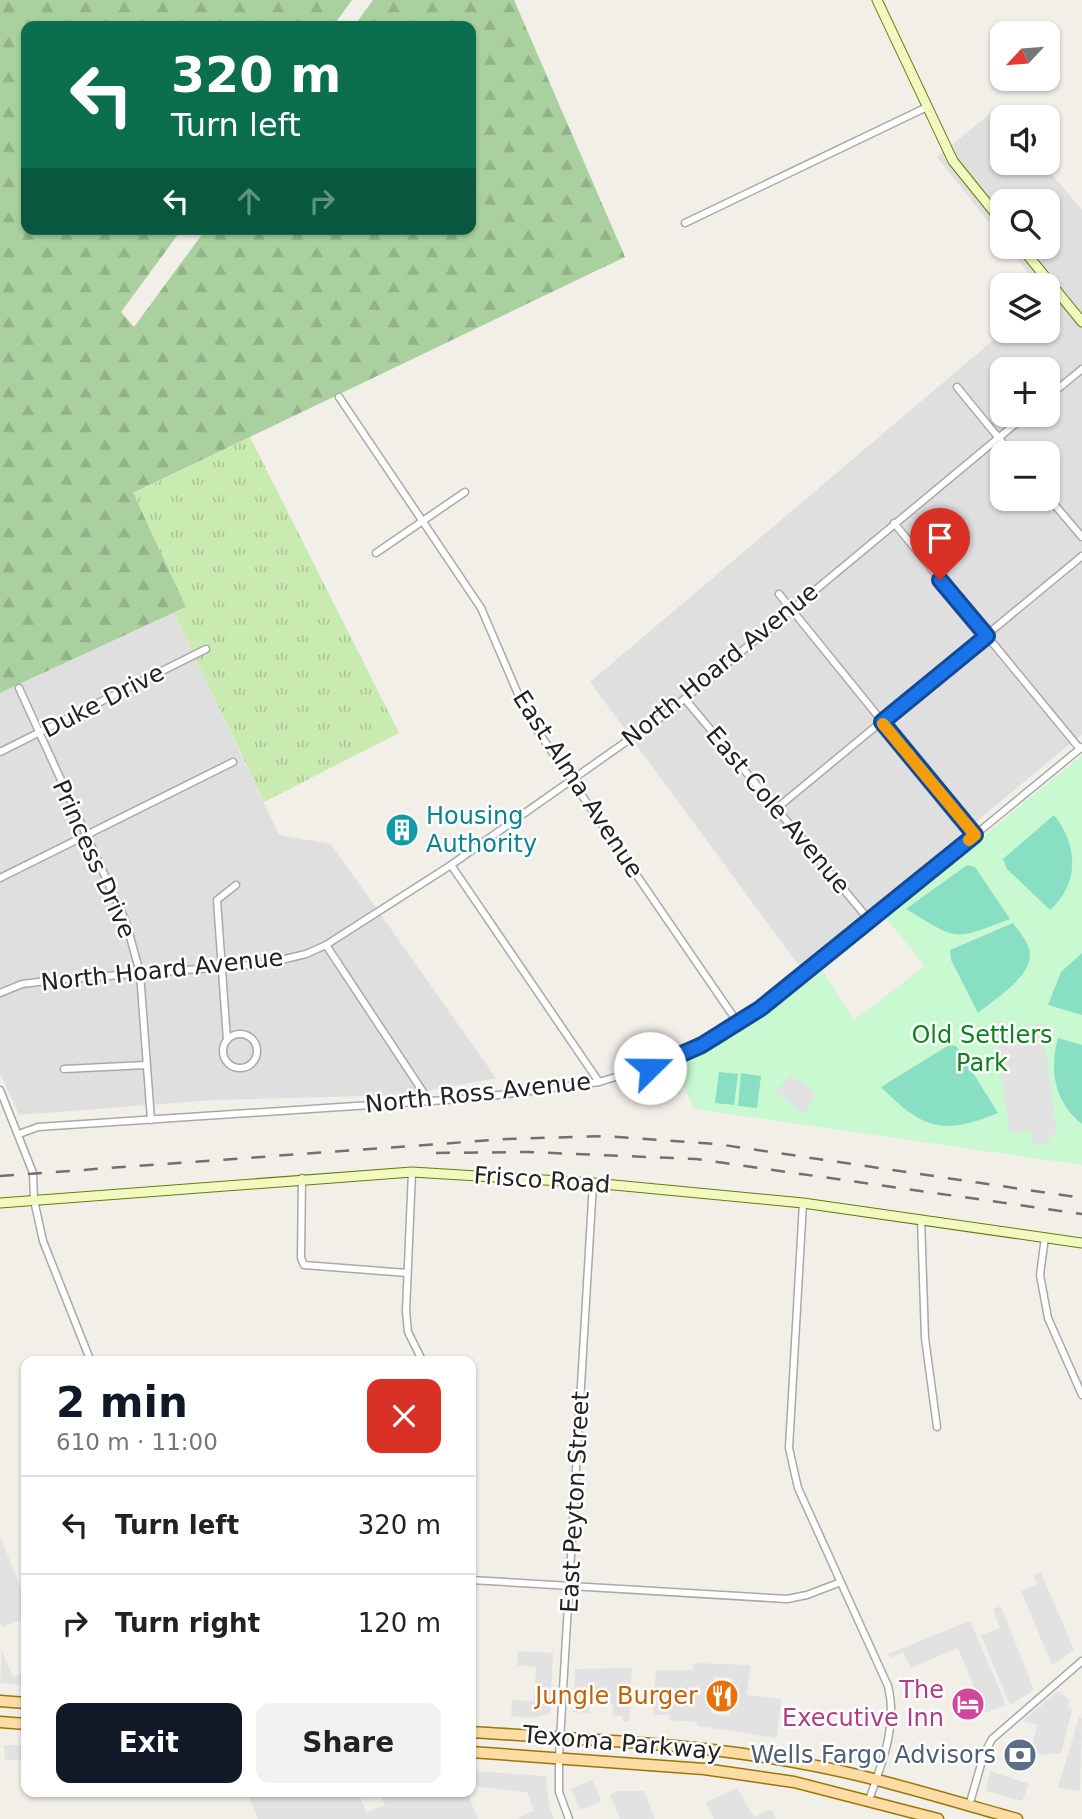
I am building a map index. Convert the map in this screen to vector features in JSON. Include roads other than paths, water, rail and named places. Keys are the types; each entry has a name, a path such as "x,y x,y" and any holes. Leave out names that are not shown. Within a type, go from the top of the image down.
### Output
{"main road":[{"path":"0,1702 21,1703"},
{"path":"0,1722 21,1724"},
{"name":"Texoma Parkway","path":"476,1732 708,1749 803,1763 1017,1819"},
{"name":"Texoma Parkway","path":"476,1752 704,1769 794,1782 938,1819"}],"street":[{"path":"877,0 953,160 990,207"},
{"path":"685,223 926,107"},
{"path":"1031,259 1082,322"},
{"path":"1060,387 1082,369"},
{"path":"957,387 1001,441"},
{"name":"East Alma Avenue","path":"338,397 481,608 518,694 572,780 738,1023"},
{"name":"North Hoard Avenue","path":"0,993 22,984 264,964 306,954 326,945 451,865 685,699 1011,427"},
{"path":"376,553 465,492"},
{"path":"1060,511 1082,537"},
{"path":"894,523 1081,748"},
{"path":"777,808 1082,556"},
{"path":"779,594 975,835"},
{"name":"Duke Drive","path":"0,752 205,649"},
{"name":"Princess Drive","path":"19,688 126,922 140,973 150,1120"},
{"name":"East Cole Avenue","path":"685,699 870,922"},
{"name":"North Ross Avenue","path":"19,1134 38,1127 476,1098 599,1082 668,1061 738,1023 786,990 1081,748"},
{"path":"0,878 233,762"},
{"path":"451,865 599,1082"},
{"path":"227,1040 237,1034 248,1036 256,1045 253,1062 244,1067 229,1064 224,1055 227,1040 219,967 217,900 236,886"},
{"path":"326,945 429,1101"},
{"path":"64,1069 146,1065"},
{"path":"0,1090 33,1174 34,1200 43,1241 89,1356"},
{"path":"412,1172 407,1273 408,1332 420,1356"},
{"name":"Frisco Road","path":"0,1203 303,1178 412,1172 593,1182 803,1203 1082,1243"},
{"path":"303,1178 301,1258 304,1265 407,1273"},
{"name":"East Peyton Street","path":"569,1819 559,1792 559,1757 593,1182"},
{"path":"803,1203 789,1448 798,1488 893,1705 892,1723 869,1800"},
{"path":"921,1218 925,1338 937,1427"},
{"path":"1045,1237 1040,1275 1048,1318 1082,1395"},
{"path":"476,1580 787,1599 807,1595 841,1581"},
{"path":"969,1806 984,1754 992,1739 1082,1661"}],"railway":[{"path":"0,1176 507,1139 605,1136 717,1144 1082,1198"},
{"path":"436,1153 528,1152 696,1159 1082,1214"}],"place":[{"name":"Housing Authority","path":"402,830"},
{"name":"Jungle Burger","path":"722,1696"},
{"name":"The Executive Inn","path":"968,1704"},
{"name":"Wells Fargo Advisors","path":"1020,1755"}],"park label":[{"name":"Old Settlers Park","path":"982,1049"}]}
